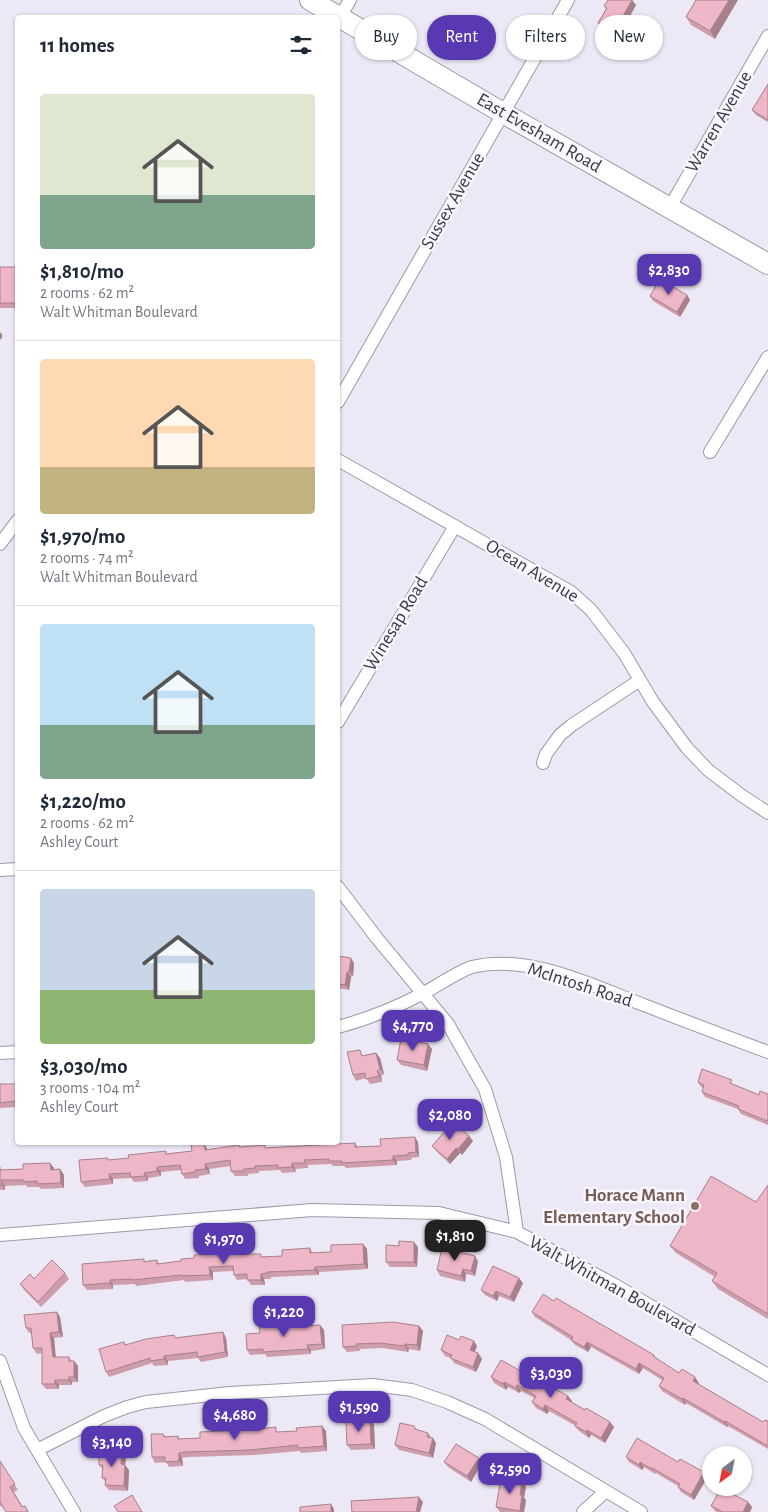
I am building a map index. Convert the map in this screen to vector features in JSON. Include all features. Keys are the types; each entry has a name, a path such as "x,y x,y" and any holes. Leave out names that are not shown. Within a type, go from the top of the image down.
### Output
{"main road":[{"name":"East Evesham Road","path":"310,0 345,8 503,113 768,264"}],"street":[{"name":"Sussex Avenue","path":"340,398 568,0"},
{"name":"Warren Avenue","path":"670,207 768,36"},
{"path":"710,452 768,358"},
{"name":"Ocean Avenue","path":"340,461 571,592 591,610 624,652 653,702 687,748 708,770 768,813"},
{"path":"0,544 15,524"},
{"name":"Winesap Road","path":"340,719 455,526"},
{"path":"543,763 546,754 560,735 640,680"},
{"path":"0,870 15,869"},
{"path":"340,890 376,937 448,1024 485,1089 506,1157 517,1232"},
{"name":"McIntosh Road","path":"340,1025 398,1007 470,968 489,964 515,965 546,970 584,982 768,1052"},
{"path":"0,1053 15,1052"},
{"name":"Walt Whitman Boulevard","path":"0,1235 312,1210 439,1213 517,1232 615,1285 768,1375"},
{"path":"0,1361 24,1428 74,1512"},
{"path":"37,1450 104,1416 146,1402 230,1393 374,1386 412,1390 447,1402 485,1419 641,1512"},
{"path":"584,1512 606,1491"}],"building":[{"path":"608,0 632,0 624,15 603,15 607,8 604,6"},
{"path":"696,0 729,0 710,31 686,17"},
{"path":"768,84 768,120 752,110"},
{"path":"0,267 15,267 15,303 0,303"},
{"path":"660,279 687,295 677,312 650,296"},
{"path":"340,956 351,958 345,985 340,984"},
{"path":"401,1039 428,1044 424,1065 397,1060"},
{"path":"360,1050 362,1056 376,1053 380,1069 377,1071 379,1076 366,1079 365,1073 353,1075 347,1052"},
{"path":"702,1069 732,1080 730,1083 759,1095 760,1091 768,1094 767,1121 738,1109 739,1106 702,1092 704,1085 698,1082"},
{"path":"0,1084 15,1084 15,1101 0,1103"},
{"path":"453,1122 469,1136 447,1159 432,1146"},
{"path":"415,1137 416,1152 408,1153 408,1155 393,1156 393,1160 342,1163 342,1161 329,1161 329,1159 304,1160 305,1163 292,1163 292,1167 278,1168 278,1165 255,1166 255,1168 244,1169 244,1171 231,1171 230,1160 205,1164 206,1169 182,1174 180,1165 157,1167 157,1171 144,1173 145,1176 131,1177 130,1173 109,1174 110,1179 81,1182 79,1160 108,1158 108,1160 129,1158 128,1155 166,1151 166,1154 192,1151 191,1145 204,1145 205,1150 239,1145 239,1147 265,1145 265,1148 355,1143 355,1147 381,1146 380,1139"},
{"path":"50,1163 51,1170 60,1169 61,1183 37,1184 37,1181 1,1180 2,1185 0,1185 0,1170 23,1169 23,1164"},
{"path":"711,1176 756,1202 768,1185 768,1314 712,1281 717,1273 670,1246"},
{"path":"399,1241 414,1242 414,1262 386,1262 386,1245 399,1246"},
{"path":"363,1244 364,1264 315,1267 315,1270 267,1272 261,1274 261,1280 247,1280 247,1274 234,1275 233,1266 209,1267 210,1275 110,1280 110,1283 83,1285 82,1264 144,1259 144,1262 157,1260 157,1264 194,1258 194,1255 246,1251 246,1254 261,1254 261,1257 282,1256 282,1250 310,1248 310,1253 331,1252 331,1245"},
{"path":"442,1248 475,1256 471,1271 463,1269 461,1276 437,1270"},
{"path":"52,1260 65,1273 38,1302 20,1284 30,1274 34,1279"},
{"path":"493,1266 519,1278 510,1297 496,1291 493,1296 481,1290"},
{"path":"543,1294 554,1301 556,1298 654,1355 679,1373 682,1369 695,1377 693,1381 763,1422 765,1420 768,1421 768,1446 659,1386 664,1378 639,1363 636,1369 587,1342 584,1347 571,1340 573,1337 532,1312"},
{"path":"57,1312 59,1332 50,1333 53,1357 69,1357 69,1361 74,1361 74,1377 69,1377 69,1380 55,1380 55,1384 42,1384 42,1348 33,1348 31,1328 26,1328 24,1315"},
{"path":"393,1322 419,1326 417,1345 405,1344 405,1346 379,1343 356,1344 357,1346 343,1347 342,1325"},
{"path":"280,1324 280,1328 320,1325 322,1344 307,1345 308,1349 263,1352 263,1349 247,1350 246,1334 260,1333 259,1325"},
{"path":"223,1332 225,1352 198,1357 197,1352 164,1356 164,1359 150,1361 150,1358 106,1372 99,1349 124,1342 125,1345 146,1339 174,1335 175,1338"},
{"path":"447,1335 459,1340 461,1336 474,1341 470,1350 478,1353 473,1367 450,1358 452,1355 441,1350"},
{"path":"501,1360 568,1396 566,1399 585,1410 586,1408 610,1422 601,1438 575,1426 577,1423 545,1405 543,1409 532,1402 536,1396 517,1385 516,1388 504,1382 503,1384 491,1377"},
{"path":"370,1420 371,1444 347,1445 347,1421"},
{"path":"400,1423 414,1426 415,1429 428,1433 427,1437 433,1438 429,1453 395,1445"},
{"path":"322,1426 324,1446 298,1448 298,1445 250,1450 185,1452 179,1453 179,1461 165,1462 165,1457 152,1457 151,1434 163,1434 164,1437 178,1436 178,1439 200,1438 200,1432 276,1427 276,1432 297,1431 296,1428"},
{"path":"637,1438 678,1462 680,1459 702,1471 702,1476 691,1495 678,1487 680,1484 640,1462 639,1465 626,1457"},
{"path":"456,1444 479,1458 467,1476 444,1462"},
{"path":"99,1451 122,1452 121,1464 125,1465 124,1486 105,1485 106,1478 102,1478 103,1465 99,1465"},
{"path":"0,1461 15,1484 10,1487 22,1507 25,1506 28,1512 6,1512 0,1502"},
{"path":"501,1478 522,1481 520,1511 496,1507"},
{"path":"132,1495 142,1512 118,1512 114,1506"},
{"path":"717,1496 736,1496 748,1502 743,1512 723,1512 711,1506"},
{"path":"419,1497 416,1512 352,1512 351,1501"},
{"path":"331,1504 331,1512 300,1512 300,1507"}],"place":[{"name":"Horace Mann Elementary School","path":"695,1206"}]}
